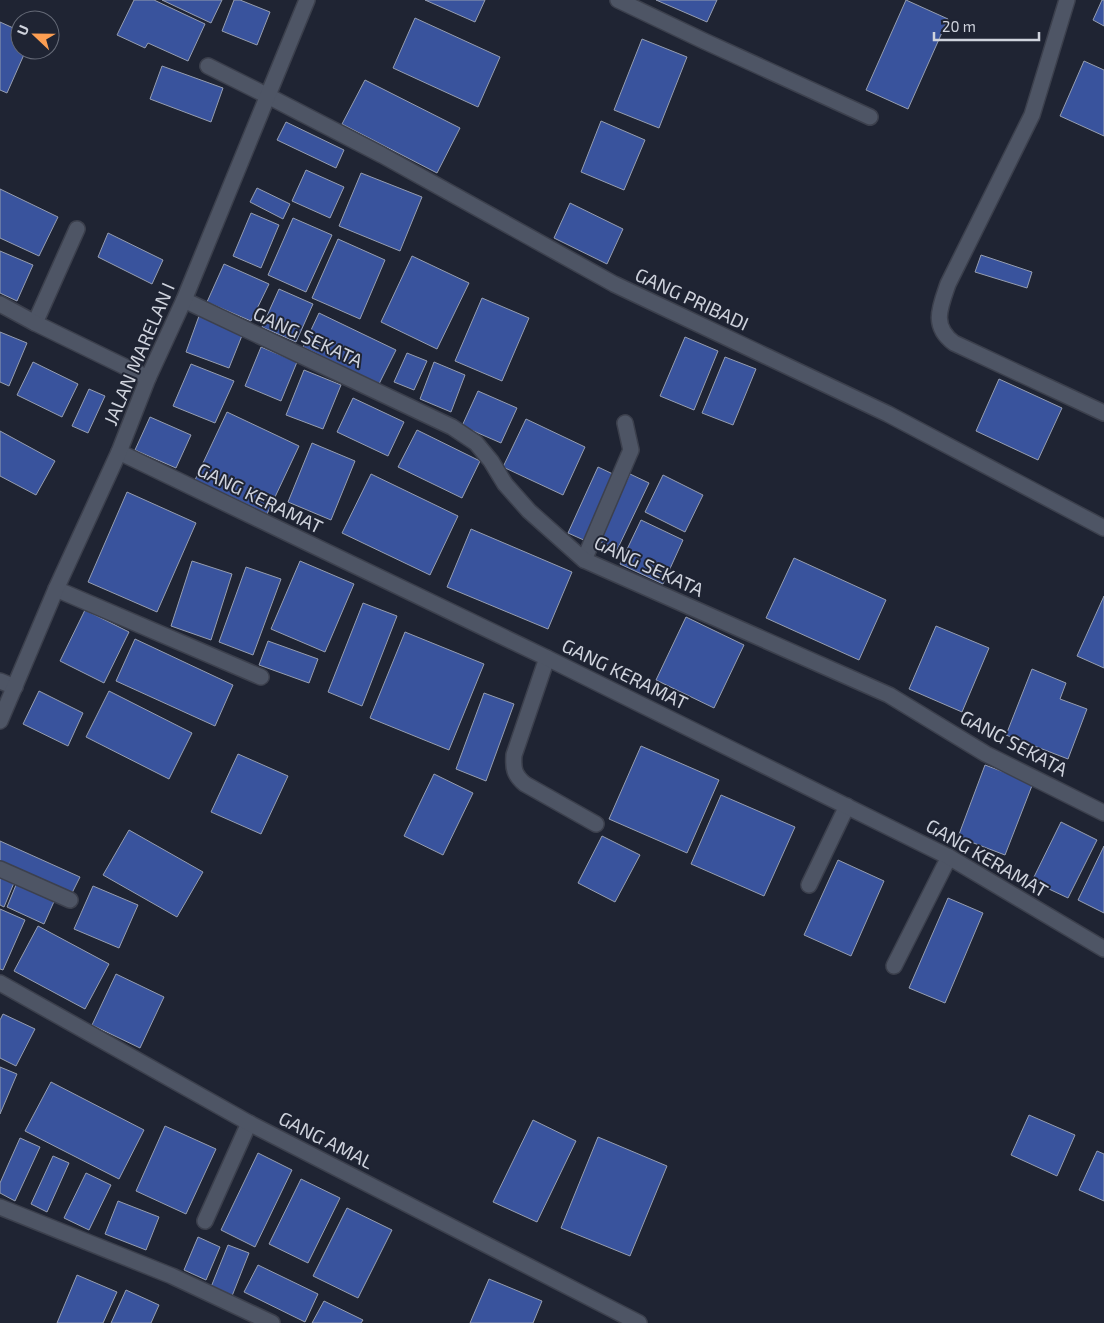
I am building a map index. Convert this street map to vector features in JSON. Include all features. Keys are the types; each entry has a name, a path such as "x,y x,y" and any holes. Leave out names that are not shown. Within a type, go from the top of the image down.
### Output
{"street":[{"name":"JALAN MARELAN I","path":"0,721 56,589 119,452 148,378 184,300 307,0"},
{"path":"618,0 870,117"},
{"path":"1067,0 1032,115 948,284 939,316 942,330 946,337 954,343 1104,413"},
{"name":"GANG PRIBADI","path":"208,66 382,156 614,284 888,414 1104,528"},
{"path":"35,323 77,229"},
{"name":"GANG SEKATA","path":"184,300 452,427 476,443 505,484 529,511 584,560 889,695 986,754 1104,813"},
{"path":"0,304 148,378"},
{"path":"584,560 632,450 625,423"},
{"name":"GANG KERAMAT","path":"119,452 547,658 847,806 949,858 1104,949"},
{"path":"56,589 261,677"},
{"path":"547,658 514,755 513,768 524,784 596,824"},
{"path":"0,681 15,687"},
{"path":"809,885 847,806"},
{"path":"894,966 949,858"},
{"path":"0,869 70,900"},
{"name":"GANG AMAL","path":"0,983 249,1123 639,1323"},
{"path":"205,1221 249,1123"},
{"path":"0,1207 172,1276 272,1323"}],"building":[{"path":"134,0 154,0 205,24 188,61 148,43 145,48 117,35"},
{"path":"162,0 222,0 211,23"},
{"path":"234,0 240,0 270,12 257,45 222,31"},
{"path":"425,0 485,0 475,22"},
{"path":"656,0 717,0 707,22"},
{"path":"906,0 948,19 908,109 866,90"},
{"path":"1102,0 1104,0 1104,26 1093,20"},
{"path":"415,18 500,57 478,107 393,68"},
{"path":"0,22 10,26 10,60 22,60 7,93 0,90"},
{"path":"642,39 687,57 659,128 614,110"},
{"path":"1084,61 1104,70 1104,136 1060,116"},
{"path":"162,66 223,88 211,122 150,99"},
{"path":"365,80 460,128 437,173 342,124"},
{"path":"601,121 645,140 624,190 581,172"},
{"path":"286,122 344,150 336,168 277,140"},
{"path":"306,170 344,187 330,218 292,201"},
{"path":"361,173 422,197 400,251 339,226"},
{"path":"257,188 290,204 283,219 250,202"},
{"path":"0,189 58,217 39,256 0,238"},
{"path":"570,203 623,229 607,264 554,238"},
{"path":"251,213 279,225 261,268 233,256"},
{"path":"293,218 332,235 306,292 268,275"},
{"path":"108,233 163,260 152,284 98,257"},
{"path":"338,239 385,260 360,319 312,298"},
{"path":"0,251 33,265 17,301 0,293"},
{"path":"981,255 1032,272 1027,288 975,272"},
{"path":"412,256 469,283 437,349 381,322"},
{"path":"224,264 269,284 251,321 207,302"},
{"path":"279,289 313,304 296,342 262,327"},
{"path":"482,298 529,318 502,381 455,361"},
{"path":"319,313 396,350 379,384 303,347"},
{"path":"199,316 243,333 229,368 186,352"},
{"path":"0,332 27,343 9,386 0,382"},
{"path":"685,337 718,351 694,410 660,396"},
{"path":"261,347 297,362 281,401 245,386"},
{"path":"407,353 427,361 414,390 394,382"},
{"path":"725,357 756,369 733,425 702,413"},
{"path":"33,362 78,384 62,417 17,395"},
{"path":"434,362 465,375 451,412 420,399"},
{"path":"191,364 234,381 215,423 173,406"},
{"path":"304,370 341,385 323,429 286,415"},
{"path":"999,379 1062,408 1038,460 976,431"},
{"path":"89,389 105,396 88,433 72,426"},
{"path":"478,391 517,408 501,443 462,426"},
{"path":"353,398 404,422 388,456 337,432"},
{"path":"227,412 299,446 267,514 195,480"},
{"path":"150,417 191,435 176,468 135,450"},
{"path":"526,419 585,447 563,495 503,467"},
{"path":"417,430 480,461 462,498 398,467"},
{"path":"0,431 55,461 36,495 0,476"},
{"path":"312,443 355,461 331,520 288,502"},
{"path":"598,467 615,475 586,541 568,533"},
{"path":"371,474 458,516 430,575 342,533"},
{"path":"630,474 649,483 617,550 598,541"},
{"path":"663,475 703,495 685,532 645,512"},
{"path":"127,492 196,523 157,612 88,582"},
{"path":"641,520 683,540 663,584 620,564"},
{"path":"471,529 572,572 548,629 447,587"},
{"path":"794,558 886,600 859,660 766,618"},
{"path":"192,561 232,574 211,640 171,626"},
{"path":"300,561 354,584 325,652 271,629"},
{"path":"246,567 281,579 253,655 219,642"},
{"path":"1104,596 1104,668 1077,656"},
{"path":"363,603 397,616 362,706 328,692"},
{"path":"85,610 129,632 104,683 60,661"},
{"path":"686,617 744,645 714,708 656,680"},
{"path":"936,626 989,648 962,712 909,689"},
{"path":"405,632 484,664 449,750 370,718"},
{"path":"135,639 233,685 215,726 116,681"},
{"path":"268,641 318,659 309,683 259,665"},
{"path":"1032,669 1066,683 1060,699 1087,709 1068,759 1006,735"},
{"path":"39,691 83,713 68,746 23,724"},
{"path":"109,691 192,733 169,779 86,737"},
{"path":"484,693 514,704 486,781 456,769"},
{"path":"641,746 719,780 687,853 609,819"},
{"path":"238,754 288,776 261,834 211,812"},
{"path":"985,765 1033,783 1005,855 958,837"},
{"path":"434,774 473,793 443,855 404,836"},
{"path":"721,795 795,827 764,896 691,864"},
{"path":"1061,822 1097,840 1068,898 1032,881"},
{"path":"129,830 203,872 177,917 103,875"},
{"path":"602,836 640,855 615,902 578,883"},
{"path":"0,841 80,877 70,897 0,865"},
{"path":"1104,846 1104,913 1078,900"},
{"path":"838,860 884,881 851,956 804,935"},
{"path":"0,871 16,878 4,907 0,905"},
{"path":"18,880 56,897 44,924 7,907"},
{"path":"93,886 138,905 119,948 74,929"},
{"path":"948,898 983,913 945,1003 909,988"},
{"path":"0,909 25,920 3,970 0,969"},
{"path":"38,926 109,964 85,1009 14,971"},
{"path":"116,974 164,997 140,1048 92,1025"},
{"path":"3,1014 35,1029 16,1066 0,1058 0,1020"},
{"path":"0,1067 17,1074 0,1114"},
{"path":"51,1082 144,1130 119,1179 25,1131"},
{"path":"1029,1115 1075,1135 1057,1176 1011,1155"},
{"path":"533,1120 576,1141 537,1222 493,1202"},
{"path":"165,1126 216,1149 186,1214 136,1191"},
{"path":"598,1137 667,1166 630,1256 561,1228"},
{"path":"20,1138 40,1147 15,1201 0,1193 0,1183"},
{"path":"1097,1151 1104,1154 1104,1201 1079,1190"},
{"path":"258,1153 292,1170 255,1247 221,1230"},
{"path":"53,1156 69,1163 47,1212 31,1204"},
{"path":"86,1173 111,1185 89,1230 64,1218"},
{"path":"301,1179 340,1198 308,1263 269,1244"},
{"path":"118,1201 159,1217 146,1250 105,1234"},
{"path":"347,1208 392,1230 358,1298 313,1276"},
{"path":"198,1237 220,1247 206,1280 184,1270"},
{"path":"228,1245 249,1253 232,1296 211,1287"},
{"path":"258,1265 318,1294 305,1322 244,1292"},
{"path":"77,1275 117,1292 103,1323 57,1323"},
{"path":"489,1279 542,1301 533,1323 470,1323"},
{"path":"126,1290 159,1305 151,1323 111,1323"},
{"path":"324,1301 363,1320 361,1323 312,1323"}]}
